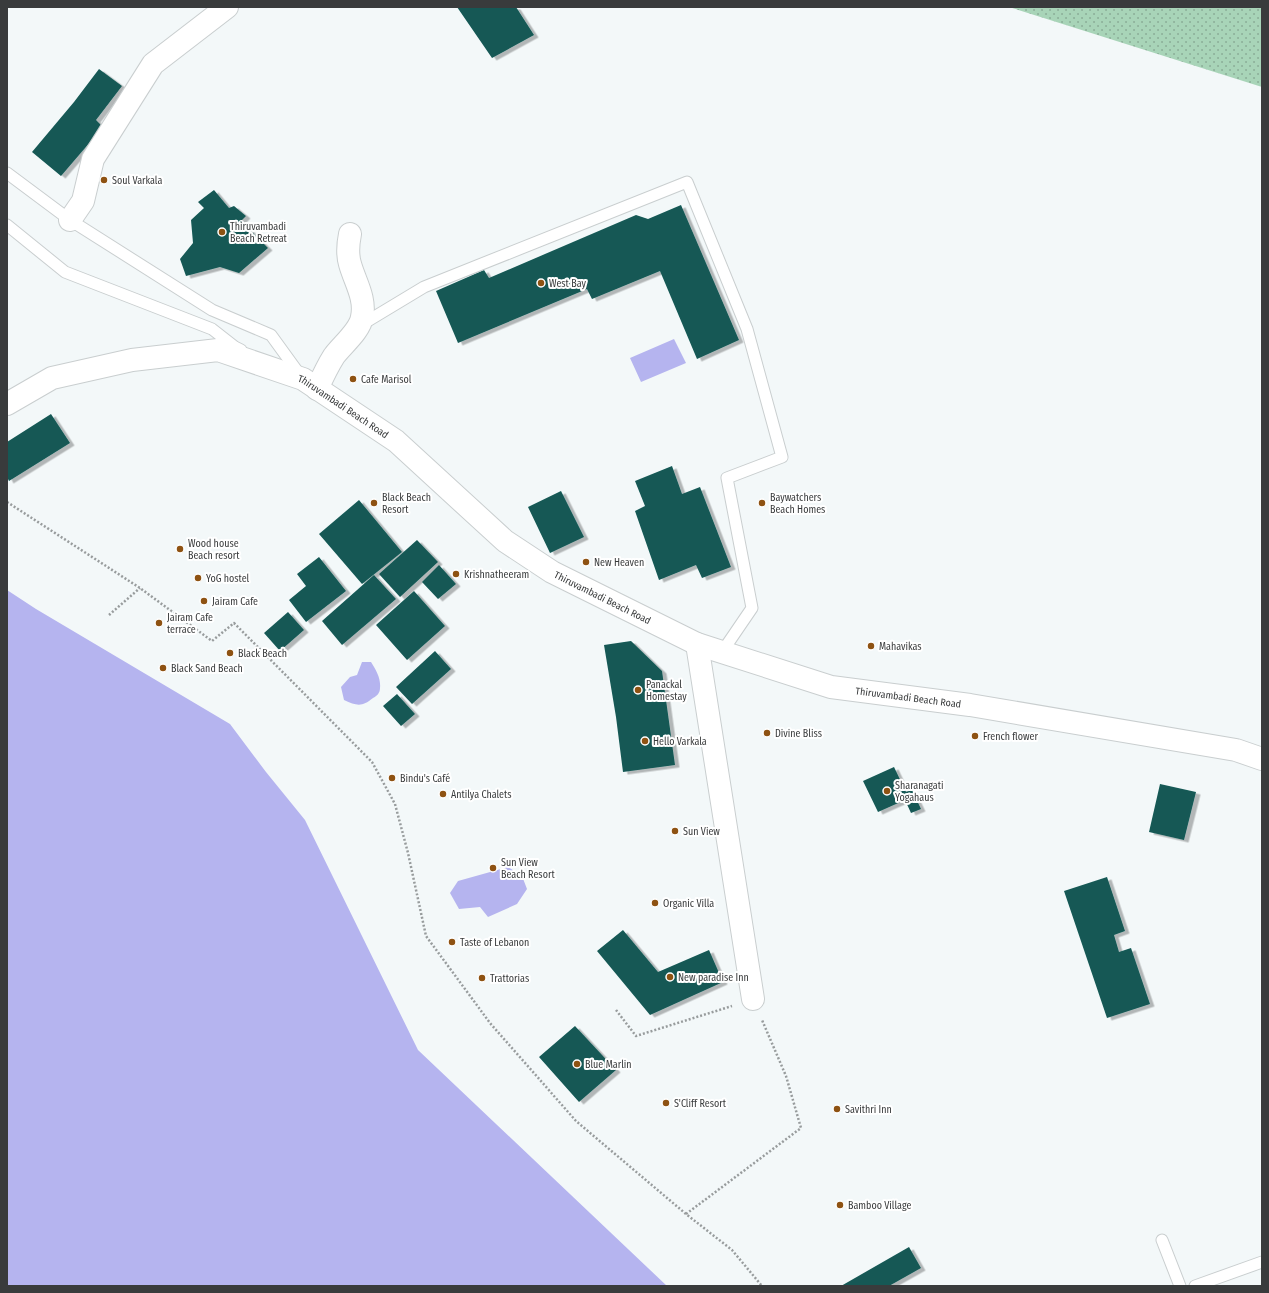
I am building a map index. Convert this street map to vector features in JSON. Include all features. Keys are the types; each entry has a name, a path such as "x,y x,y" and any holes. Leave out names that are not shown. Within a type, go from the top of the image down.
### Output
{"street":[{"path":"70,220 83,201 93,159 153,64 228,7"},
{"path":"310,384 324,372 334,357 359,327 363,317 361,294 348,258 348,242 350,234"},
{"name":"Thiruvambadi Beach Road","path":"7,404 52,378 132,360 218,350 310,384 396,441 505,541 552,572 697,644 831,687 970,705 1236,750 1262,759"},
{"path":"697,644 753,999"}],"lane":[{"path":"7,173 70,220 212,310 270,335 310,384"},
{"path":"359,327 424,287 687,182 748,329 782,457 727,478 752,608 722,652"},
{"path":"7,225 65,272 212,329 235,347 310,384"},
{"path":"1162,1240 1180,1286"},
{"path":"1195,1286 1262,1262"}],"path":[{"path":"7,502 140,588 212,640 234,624 372,762 395,804 408,854 426,936 490,1023 576,1121 686,1214 732,1250 762,1286"},
{"path":"108,615 140,588"},
{"path":"616,1010 636,1036 753,999 786,1076 801,1128 686,1214"}],"green space":[{"path":"1009,7 1262,7 1262,87"}],"water":[{"path":"674,339 686,363 641,382 630,358"},
{"path":"7,590 36,609 230,724 305,820 418,1050 667,1286 7,1286"},
{"path":"362,662 371,662 379,677 380,690 377,695 369,701 359,705 344,700 341,687 350,677 357,675"},
{"path":"508,867 522,876 527,889 517,904 488,917 480,907 459,909 450,893 458,881"}],"building":[{"path":"457,7 516,7 534,35 492,58"},
{"path":"99,69 122,86 96,120 103,127 61,176 32,152 74,102"},
{"name":"Thiruvambadi Beach Retreat","path":"214,190 229,208 234,206 246,216 241,221 268,248 239,273 220,267 186,276 180,259 193,243 191,220 204,208 198,202"},
{"name":"West Bay","path":"681,205 739,340 697,359 660,271 592,299 587,289 458,343 436,291 484,270 489,278 636,215 648,219"},
{"path":"51,414 70,443 9,481 7,477 7,442"},
{"path":"672,466 682,494 700,487 731,567 702,578 696,565 659,580 635,511 645,506 635,481"},
{"path":"561,491 584,537 550,553 528,507"},
{"path":"359,500 402,552 362,584 319,534"},
{"path":"417,540 438,562 400,597 379,574"},
{"path":"319,557 346,591 306,622 289,600 306,586 297,574"},
{"path":"439,565 456,584 438,599 422,582"},
{"path":"374,575 396,599 342,645 322,621"},
{"path":"414,591 445,626 407,660 376,625"},
{"path":"288,612 304,630 280,651 264,633"},
{"path":"631,641 662,671 675,765 623,772 616,717 604,645"},
{"path":"435,651 451,669 412,704 396,687"},
{"path":"397,694 415,714 401,726 383,706"},
{"name":"Sharanagati Yogahaus","path":"894,767 906,792 912,790 921,809 911,813 905,800 878,812 863,781"},
{"path":"1160,784 1196,792 1184,840 1149,832"},
{"path":"1107,877 1125,931 1114,935 1119,952 1131,948 1150,1004 1107,1018 1064,891"},
{"name":"New paradise Inn","path":"623,930 658,972 709,950 723,982 650,1015 597,951"},
{"name":"Blue Marlin","path":"575,1026 616,1070 579,1102 539,1057"},
{"path":"909,1247 921,1268 889,1286 841,1286"}],"place":[{"name":"Soul Varkala","path":"104,180"},
{"name":"Thiruvambadi Beach Retreat","path":"222,232"},
{"name":"West Bay","path":"541,283"},
{"name":"Cafe Marisol","path":"353,379"},
{"name":"Black Beach Resort","path":"374,503"},
{"name":"Baywatchers Beach Homes","path":"762,503"},
{"name":"Wood house Beach resort","path":"180,549"},
{"name":"New Heaven","path":"586,562"},
{"name":"Krishnatheeram","path":"456,574"},
{"name":"YoG hostel","path":"198,578"},
{"name":"Jairam Cafe","path":"204,601"},
{"name":"Jairam Cafe terrace","path":"159,623"},
{"name":"Mahavikas","path":"871,646"},
{"name":"Black Beach","path":"230,653"},
{"name":"Black Sand Beach","path":"163,668"},
{"name":"Panackal Homestay","path":"638,690"},
{"name":"Divine Bliss","path":"767,733"},
{"name":"French flower","path":"975,736"},
{"name":"Hello Varkala","path":"645,741"},
{"name":"Bindu's Café","path":"392,778"},
{"name":"Sharanagati Yogahaus","path":"887,791"},
{"name":"Antilya Chalets","path":"443,794"},
{"name":"Sun View","path":"675,831"},
{"name":"Sun View Beach Resort","path":"493,868"},
{"name":"Organic Villa","path":"655,903"},
{"name":"Taste of Lebanon","path":"452,942"},
{"name":"New paradise Inn","path":"670,977"},
{"name":"Trattorias","path":"482,978"},
{"name":"Blue Marlin","path":"577,1064"},
{"name":"S'Cliff Resort","path":"666,1103"},
{"name":"Savithri Inn","path":"837,1109"},
{"name":"Bamboo Village","path":"840,1205"}]}
